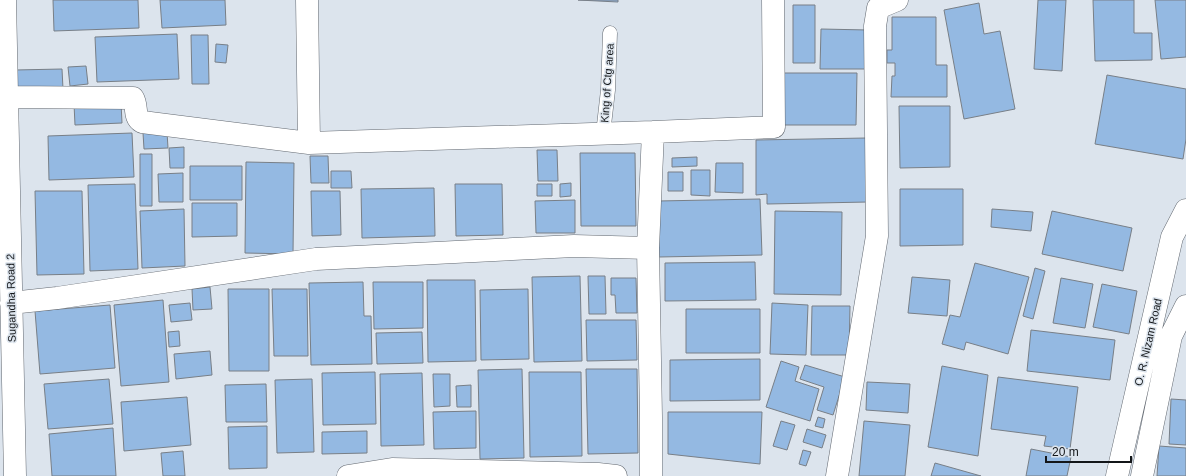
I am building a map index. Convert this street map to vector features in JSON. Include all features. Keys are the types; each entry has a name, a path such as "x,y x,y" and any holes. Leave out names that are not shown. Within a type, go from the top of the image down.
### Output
{"street":[{"name":"Sugandha Road 2","path":"5,0 8,98 4,175 11,303 7,400 15,476"},
{"path":"308,0 309,143"},
{"path":"8,98 133,98 135,101 136,117 142,122 309,143 774,127 773,0"},
{"path":"837,476 877,236 875,26 878,8 897,0"},
{"path":"651,476 648,248 653,132"},
{"name":"O. R. Nizam Road","path":"1117,476 1172,237 1186,210"},
{"path":"11,303 57,298 316,259 574,246 648,248"},
{"path":"1142,476 1172,336 1186,306"},
{"path":"348,476 392,469 598,474 616,476"}],"lane":[{"name":"King of Ctg area","path":"603,134 608,90 610,33"}],"building":[{"path":"53,0 138,0 139,28 54,31"},
{"path":"160,0 225,0 226,25 162,28"},
{"path":"578,0 618,0 618,2"},
{"path":"1038,0 1066,0 1062,71 1034,69"},
{"path":"1093,0 1134,0 1134,33 1152,33 1152,60 1095,61"},
{"path":"1155,0 1186,0 1186,57 1161,59"},
{"path":"979,3 984,34 1000,31 1015,109 964,119 944,10"},
{"path":"793,5 815,5 815,63 793,63"},
{"path":"892,17 936,17 936,65 947,65 947,97 891,97 892,76 895,76 895,63 887,63 887,50 892,50"},
{"path":"821,29 868,30 868,69 820,69"},
{"path":"177,34 179,79 97,82 95,37"},
{"path":"191,35 208,35 209,84 192,84"},
{"path":"216,44 228,45 226,63 215,62"},
{"path":"86,66 88,84 70,86 68,67"},
{"path":"62,69 63,89 16,91 15,70"},
{"path":"784,73 857,73 856,125 784,125"},
{"path":"1107,75 1186,89 1186,139 1183,159 1095,144"},
{"path":"121,103 122,123 75,125 74,104"},
{"path":"899,106 950,106 950,167 900,168"},
{"path":"167,132 168,148 144,149 143,133"},
{"path":"132,133 134,177 49,180 48,136"},
{"path":"866,138 868,202 767,204 767,194 756,195 756,140"},
{"path":"184,147 184,168 170,168 169,148"},
{"path":"537,150 557,150 558,181 538,181"},
{"path":"580,153 635,153 636,226 581,226"},
{"path":"140,154 152,154 152,206 140,206"},
{"path":"310,156 328,156 329,183 311,183"},
{"path":"697,157 697,166 672,167 672,158"},
{"path":"246,162 294,163 293,254 245,253"},
{"path":"716,163 743,163 743,193 715,192"},
{"path":"190,166 242,166 242,200 190,200"},
{"path":"691,170 710,170 710,196 691,195"},
{"path":"331,171 351,171 352,188 331,188"},
{"path":"668,172 683,172 683,191 668,191"},
{"path":"183,173 183,202 159,202 158,174"},
{"path":"571,183 571,196 560,197 560,184"},
{"path":"135,184 138,269 90,271 88,185"},
{"path":"455,184 502,184 503,235 456,236"},
{"path":"537,184 552,184 552,196 537,196"},
{"path":"434,188 435,236 362,238 361,189"},
{"path":"900,189 963,189 963,245 900,246"},
{"path":"35,191 82,191 84,274 37,275"},
{"path":"311,191 340,191 341,235 312,236"},
{"path":"760,199 762,255 659,257 658,201"},
{"path":"575,200 575,233 536,233 535,201"},
{"path":"192,203 237,203 237,236 192,237"},
{"path":"184,209 185,266 142,268 140,211"},
{"path":"992,209 1033,212 1031,231 991,227"},
{"path":"775,211 842,212 841,295 774,294"},
{"path":"1052,211 1132,228 1123,271 1042,254"},
{"path":"755,262 756,300 665,301 665,263"},
{"path":"975,263 1029,277 1008,354 966,342 964,350 942,344 950,315 960,317"},
{"path":"1035,268 1045,271 1033,319 1023,316"},
{"path":"580,276 582,361 534,362 532,277"},
{"path":"588,276 605,276 606,314 589,314"},
{"path":"912,277 950,280 947,316 908,313"},
{"path":"611,278 636,278 637,313 616,313 615,295 611,295"},
{"path":"1061,278 1093,284 1085,328 1053,323"},
{"path":"427,280 475,280 476,361 428,362"},
{"path":"363,282 364,316 371,316 372,364 311,365 309,283"},
{"path":"373,282 423,282 423,328 374,329"},
{"path":"1102,284 1137,291 1129,334 1093,327"},
{"path":"210,287 212,309 193,310 192,289"},
{"path":"228,289 269,289 269,371 229,371"},
{"path":"272,289 307,289 308,356 274,356"},
{"path":"528,289 529,359 481,360 480,290"},
{"path":"163,300 169,382 121,386 114,305"},
{"path":"190,303 192,320 171,322 169,305"},
{"path":"772,303 808,305 806,355 770,354"},
{"path":"110,305 115,368 40,374 35,311"},
{"path":"812,306 850,306 849,355 811,355"},
{"path":"686,309 760,309 760,353 686,353"},
{"path":"586,320 636,320 637,360 587,361"},
{"path":"1031,330 1115,340 1110,380 1027,371"},
{"path":"179,331 180,346 169,347 168,332"},
{"path":"422,332 423,363 377,364 376,333"},
{"path":"210,351 212,375 176,379 174,354"},
{"path":"760,359 760,400 670,401 670,360"},
{"path":"781,361 799,367 795,381 819,389 810,421 766,407"},
{"path":"805,365 845,377 833,415 817,410 824,387 800,379"},
{"path":"942,366 988,375 978,456 928,447"},
{"path":"522,369 524,458 480,459 478,370"},
{"path":"586,369 637,369 638,453 588,454"},
{"path":"375,372 376,424 323,425 322,373"},
{"path":"529,372 581,372 582,456 530,457"},
{"path":"422,373 424,445 381,446 380,374"},
{"path":"433,374 450,374 450,406 434,407"},
{"path":"998,377 1078,387 1070,449 1044,446 1046,436 991,429"},
{"path":"109,379 113,424 48,429 44,384"},
{"path":"312,379 314,452 277,453 275,380"},
{"path":"867,382 910,384 908,413 866,410"},
{"path":"266,384 267,422 226,422 225,385"},
{"path":"471,385 471,407 457,407 456,386"},
{"path":"187,397 191,445 124,451 121,402"},
{"path":"1171,399 1186,400 1186,445 1169,444"},
{"path":"476,411 476,448 434,449 433,412"},
{"path":"668,412 762,412 760,464 668,454"},
{"path":"818,417 825,419 823,428 815,426"},
{"path":"781,421 795,425 787,450 773,446"},
{"path":"864,421 910,425 905,476 859,476"},
{"path":"267,426 267,468 229,469 228,427"},
{"path":"113,428 116,476 52,476 49,434"},
{"path":"807,429 826,435 822,448 803,442"},
{"path":"367,431 367,453 322,454 322,432"},
{"path":"1159,446 1186,448 1186,476 1157,476"},
{"path":"1031,449 1071,457 1067,476 1026,476"},
{"path":"803,450 811,452 806,466 799,464"},
{"path":"183,451 185,476 163,476 161,453"},
{"path":"935,463 981,476 931,476"}]}
